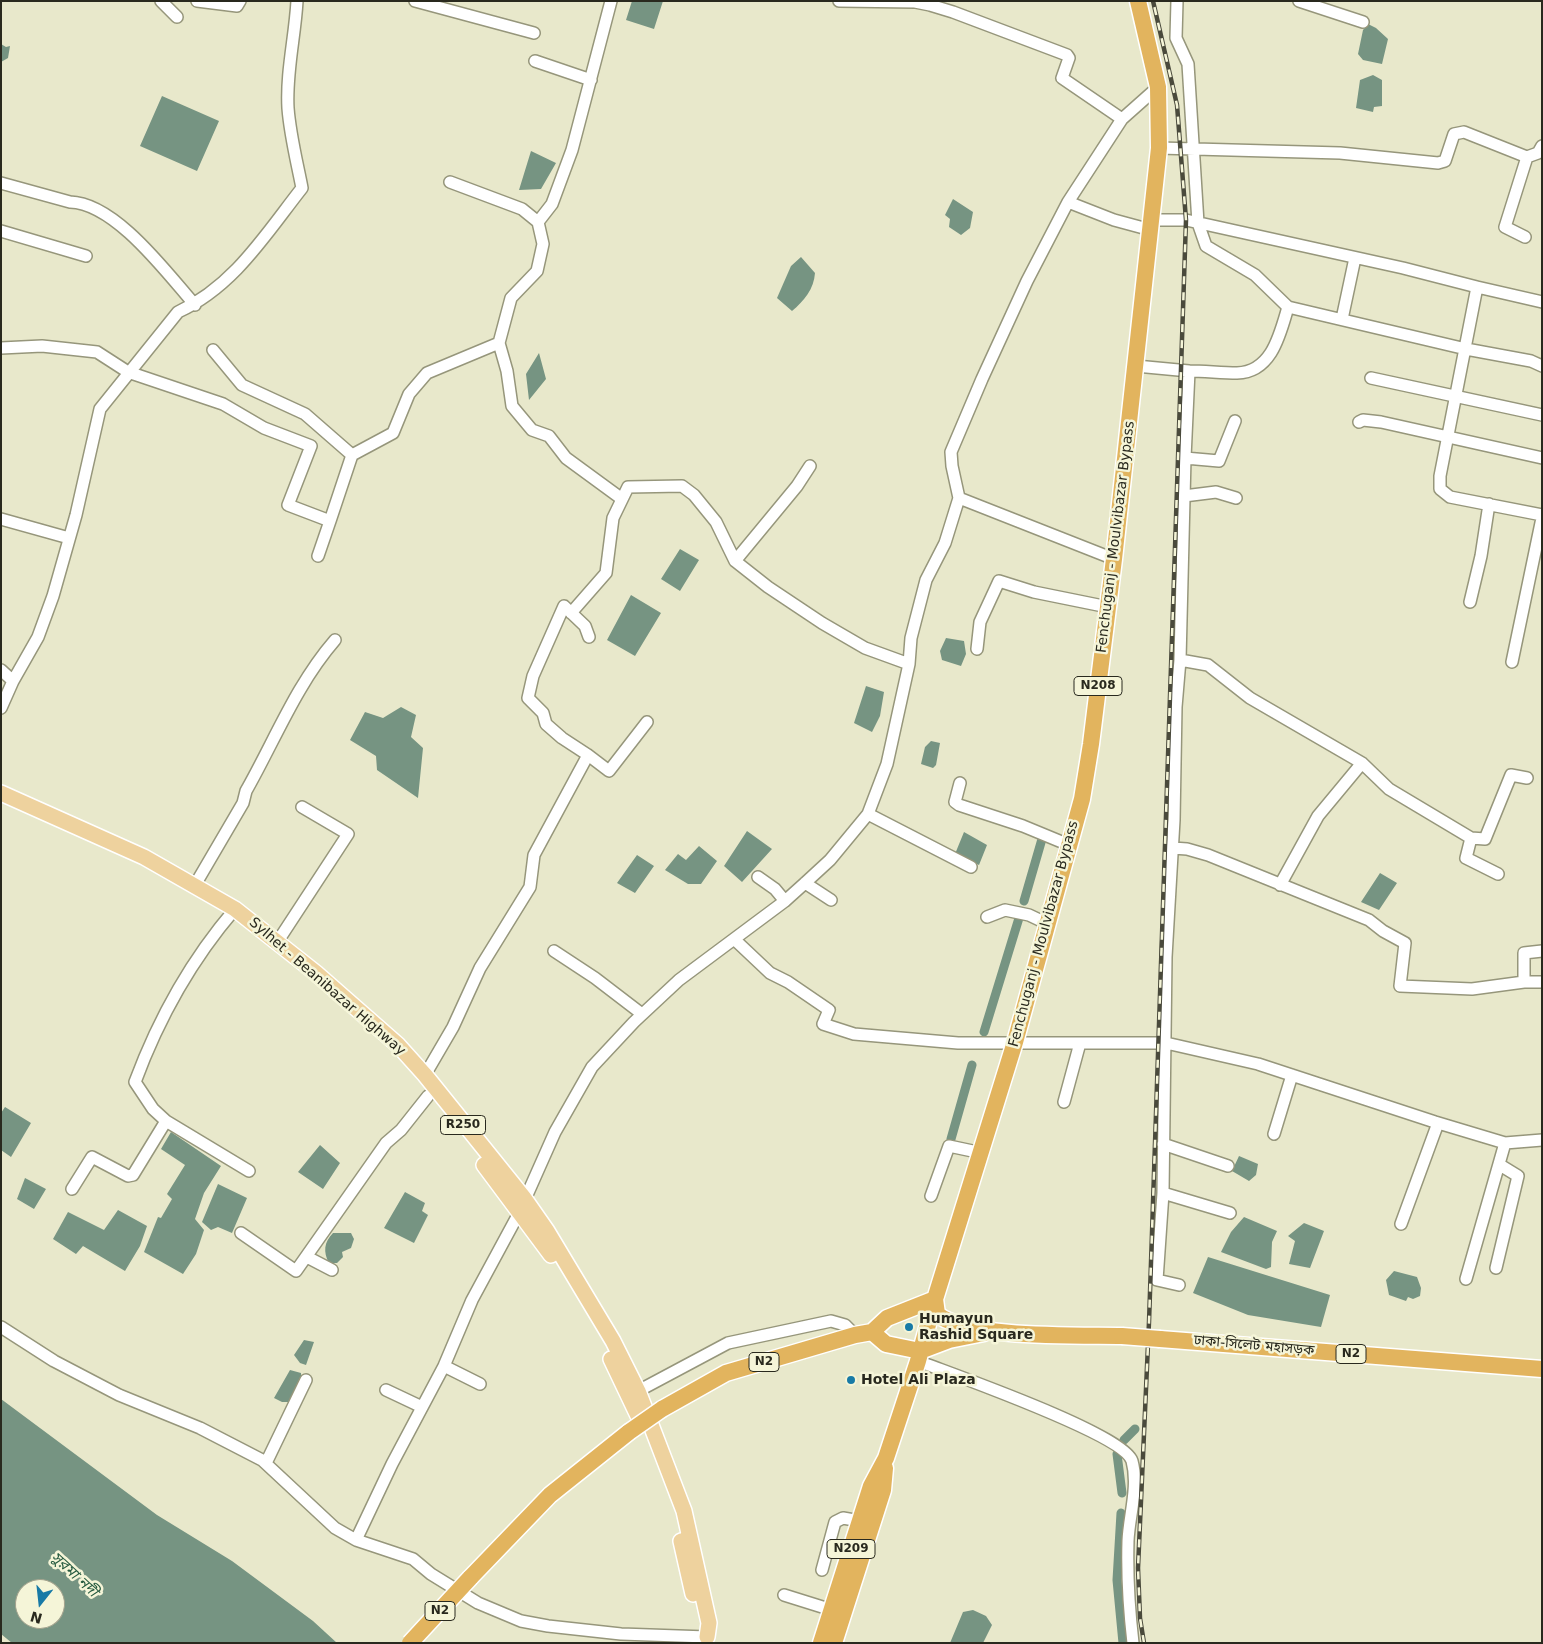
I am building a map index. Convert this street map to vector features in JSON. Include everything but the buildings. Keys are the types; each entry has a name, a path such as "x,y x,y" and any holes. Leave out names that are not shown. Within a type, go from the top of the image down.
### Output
{"highway":[{"name":"Fenchuganj - Moulvibazar Bypass","path":"919,1356 934,1299 982,1153 1015,1042 1082,799 1091,744 1114,559 1159,148 1158,87 1138,1"},
{"name":"ঢাকা-সিলেট মহাসড়ক","path":"934,1299 938,1314 948,1321 997,1331 1122,1336 1542,1369"},
{"name":"N2","path":"410,1643 550,1495 629,1432 662,1409 726,1373 855,1335 872,1332 887,1318 934,1299"},
{"name":"ঢাকা-সিলেট মহাসড়ক","path":"919,1356 949,1340 997,1331"},
{"path":"872,1332 886,1344 919,1356"},
{"name":"N209","path":"821,1643 871,1486 886,1458 919,1356"},
{"name":"N209","path":"834,1643 883,1490 886,1458"}],"main road":[{"name":"Sylhet - Beanibazar Highway","path":"1,793 144,857 195,885 232,912 278,941 398,1046 424,1075 581,1287 613,1340 638,1391 684,1511 709,1623 708,1640"},
{"name":"Sylhet - Beanibazar Highway","path":"1,801 138,863 232,912 403,1064 428,1096 522,1205 607,1350 650,1443 670,1500 700,1624 708,1640"}],"street":[{"path":"161,1 177,17"},
{"path":"197,1 237,6 240,1"},
{"path":"1,708 13,681 38,637 69,538 100,409 178,312 194,304 235,274 302,188 288,108 289,62 295,31 297,1"},
{"path":"415,1 534,33"},
{"path":"538,222 552,204 572,150 611,1"},
{"path":"839,1 930,3 1069,56 1062,78 1122,119"},
{"path":"1177,1 1176,38 1188,64 1198,223 1206,246 1255,275 1288,307 1466,349 1531,361 1542,366"},
{"path":"1299,1 1363,22"},
{"path":"534,61 591,80"},
{"path":"356,1540 422,1406 444,1366 472,1300 522,1205 555,1132 592,1067 642,1014 679,980 786,901 830,860 868,814 887,764 909,664 911,638 926,580 945,543 959,498 951,452 1027,281 1068,202 1122,119 1158,87"},
{"path":"1159,148 1340,153 1438,163 1445,161 1454,134 1464,132 1537,154 1505,227 1525,237"},
{"path":"450,182 522,209 538,222 543,244 537,271 511,298 499,343 507,371 512,406 532,430 550,436 566,458 622,499"},
{"path":"1,183 70,202 80,202 115,220 163,268 194,304"},
{"path":"1068,202 1114,220 1152,225 1186,220 1404,268 1477,288 1542,302"},
{"path":"1,231 86,256"},
{"path":"1342,319 1355,258"},
{"path":"1477,288 1440,476 1440,489 1450,497 1542,516 1512,662"},
{"path":"1136,366 1238,373 1253,369 1267,360 1277,344 1288,307"},
{"path":"318,556 352,455 393,433 409,394 427,373 499,343"},
{"path":"1,348 42,346 97,352 128,372 223,404 264,428 311,446 288,505 330,521"},
{"path":"212,350 242,385 305,414 352,455"},
{"path":"1179,1285 1157,1280 1163,1193 1166,957 1173,848 1176,707 1180,660 1189,371"},
{"path":"1371,378 1542,415"},
{"path":"1359,422 1363,420 1381,422 1542,458"},
{"path":"1185,458 1219,461 1234,422"},
{"path":"735,561 797,486 810,466"},
{"path":"571,613 606,573 613,518 628,487 682,486 694,495 716,522 735,561 822,624 865,648 909,664"},
{"path":"1184,496 1216,492 1236,498"},
{"path":"959,498 1114,559"},
{"path":"1470,602 1481,556 1489,504"},
{"path":"1,519 69,538"},
{"path":"978,649 980,622 999,581 1034,592 1108,607"},
{"path":"589,637 585,626 564,606 532,676 528,698 543,713 546,724 562,738 609,770 647,722"},
{"path":"195,885 243,803 246,791 303,681 335,640"},
{"path":"1180,660 1208,665 1250,698 1362,763 1390,789 1471,838 1485,839 1511,775 1527,778"},
{"path":"1,670 13,681"},
{"path":"424,1075 449,1034 480,968 530,887 534,855 588,755"},
{"path":"1280,885 1318,816 1362,763"},
{"path":"960,783 955,802 959,805 1023,826 1069,845"},
{"path":"278,941 348,834 302,807"},
{"path":"868,814 971,867"},
{"path":"1471,838 1466,858 1498,874"},
{"path":"1173,848 1187,849 1208,856 1369,920 1382,931 1405,943 1400,986 1472,989 1524,982 1542,982"},
{"path":"758,877 775,889 786,901"},
{"path":"805,883 831,900"},
{"path":"987,917 1006,910 1029,915 1048,924"},
{"path":"232,912 205,946 167,1012 150,1042 135,1082 153,1109 166,1121 249,1171"},
{"path":"734,939 770,972 829,1010 823,1024 854,1034 958,1043 1166,1042 1258,1064 1505,1143 1542,1140"},
{"path":"554,951 595,978 642,1014"},
{"path":"1524,982 1524,953 1542,951"},
{"path":"1064,1102 1080,1043"},
{"path":"1274,1134 1292,1075"},
{"path":"240,1233 294,1271 307,1257 386,1143 401,1130 428,1096"},
{"path":"72,1189 92,1157 128,1176 133,1175 166,1121"},
{"path":"1401,1224 1438,1123"},
{"path":"1466,1279 1505,1143"},
{"path":"1163,1144 1228,1166"},
{"path":"931,1196 949,1146 982,1153"},
{"path":"1496,1268 1518,1176 1500,1165"},
{"path":"1163,1193 1230,1213"},
{"path":"307,1257 332,1270"},
{"path":"638,1391 728,1343 831,1321 845,1325 855,1335"},
{"path":"1,1327 54,1361 119,1395 200,1428 266,1463 335,1528 356,1540 413,1558 449,1587 478,1603 521,1621 589,1631 708,1640"},
{"path":"919,1356 1027,1402 1116,1444 1131,1459 1134,1473 1128,1540 1128,1600 1133,1643"},
{"path":"444,1366 480,1384"},
{"path":"266,1463 306,1380"},
{"path":"386,1390 422,1406"},
{"path":"822,1570 835,1522 843,1518 860,1521"},
{"path":"784,1595 832,1610"}],"water":[{"path":"632,1 663,1 654,29 626,20"},
{"path":"1368,24 1376,28 1388,39 1382,64 1363,60 1358,54 1363,30"},
{"path":"1,44 6,47 10,46 8,58 1,62"},
{"path":"1373,75 1382,80 1382,106 1374,107 1373,112 1356,108 1360,80"},
{"path":"162,96 219,121 197,171 140,146"},
{"path":"531,151 556,163 541,189 519,190"},
{"path":"953,199 973,212 970,228 961,235 949,227 950,219 945,215"},
{"path":"801,257 815,273 814,279 808,294 792,311 777,298 791,266"},
{"path":"539,353 546,379 529,400 526,374"},
{"path":"680,549 699,560 680,591 661,579"},
{"path":"631,595 661,613 635,656 607,640"},
{"path":"946,638 964,641 966,654 961,666 942,660 940,651"},
{"path":"866,686 884,692 880,716 872,732 854,723"},
{"path":"401,707 416,715 411,737 423,748 418,798 377,770 376,756 350,740 365,712 383,718"},
{"path":"931,741 940,743 936,765 933,768 921,764 925,747"},
{"path":"747,831 772,849 742,882 724,866"},
{"path":"964,832 987,845 979,865 955,854"},
{"path":"699,846 717,861 701,884 688,884 665,870 678,854 686,860"},
{"path":"637,855 654,866 635,893 617,883"},
{"path":"1380,873 1397,883 1379,910 1361,902"},
{"path":"5,1107 31,1123 11,1157 1,1150 1,1113"},
{"path":"171,1132 221,1166 204,1193 195,1219 204,1230 196,1254 183,1274 144,1252 158,1217 161,1218 172,1199 167,1194 185,1165 161,1149"},
{"path":"320,1145 340,1163 323,1189 298,1172"},
{"path":"1239,1156 1258,1164 1256,1175 1249,1181 1232,1171"},
{"path":"25,1178 46,1189 34,1209 17,1199"},
{"path":"218,1184 247,1198 232,1233 218,1227 211,1230 202,1222"},
{"path":"405,1192 425,1203 422,1211 428,1215 414,1243 384,1228"},
{"path":"118,1210 147,1226 140,1246 125,1271 83,1246 76,1254 53,1239 68,1212 104,1230"},
{"path":"1244,1217 1277,1231 1272,1242 1271,1267 1266,1269 1221,1252 1231,1232"},
{"path":"1304,1223 1324,1231 1310,1268 1289,1264 1295,1241 1288,1236"},
{"path":"333,1233 351,1233 354,1239 351,1248 342,1252 343,1257 337,1263 329,1263 325,1251 326,1244"},
{"path":"1208,1257 1330,1295 1321,1327 1248,1315 1193,1293"},
{"path":"1394,1271 1417,1277 1421,1288 1420,1296 1413,1299 1408,1297 1406,1301 1389,1295 1386,1280"},
{"path":"304,1340 314,1342 306,1365 300,1363 294,1355"},
{"path":"290,1370 301,1373 301,1382 290,1402 282,1402 274,1398"},
{"name":"সুরমা নদী","path":"1,1399 157,1515 232,1561 313,1621 337,1643 12,1643 1,1634"},
{"path":"973,1610 986,1616 992,1625 983,1643 950,1643 963,1612"}],"waterway":[{"path":"1024,901 1042,839"},
{"path":"984,1032 1019,918"},
{"path":"951,1139 972,1065"},
{"path":"1124,1440 1135,1429"},
{"path":"1117,1454 1122,1493"},
{"path":"1121,1513 1117,1580 1123,1643"}],"railway":[{"path":"1144,1643 1140,1618 1138,1568 1149,1322 1186,220 1177,105 1153,1"}],"place":[{"name":"Humayun Rashid Square","path":"909,1327"},
{"name":"Hotel Ali Plaza","path":"851,1380"}]}
